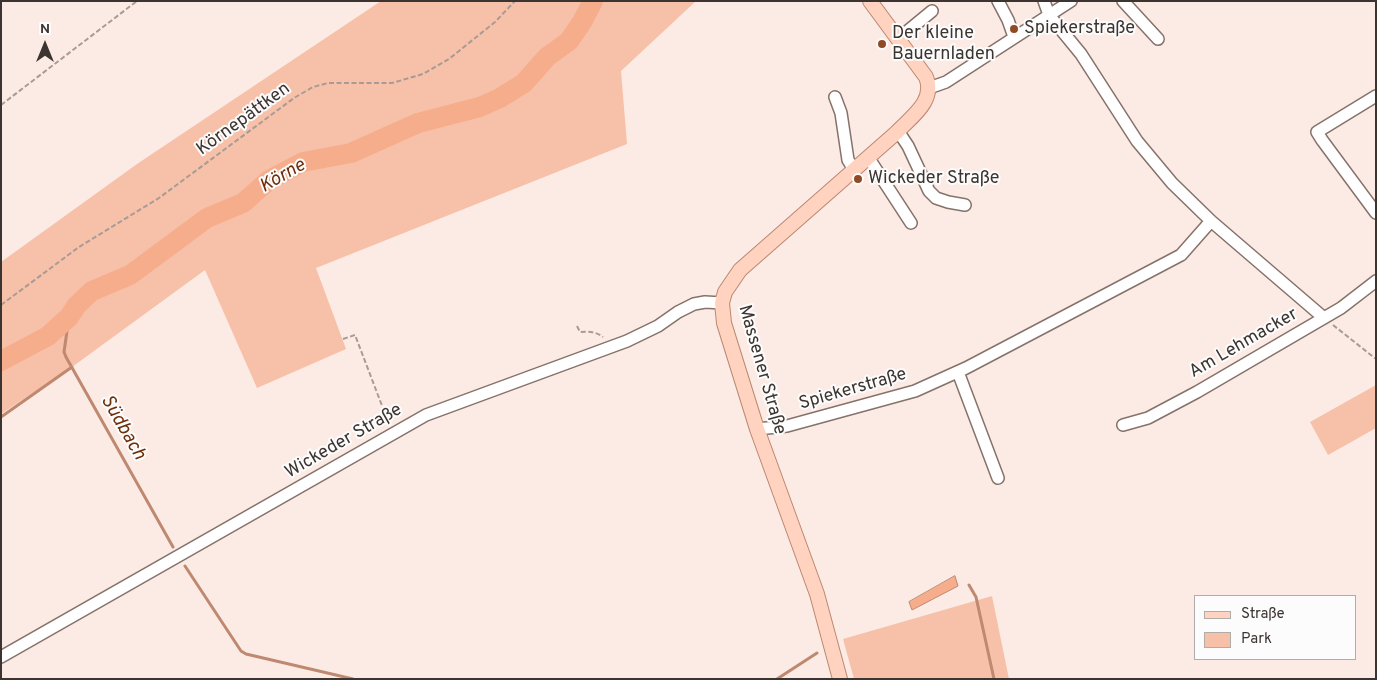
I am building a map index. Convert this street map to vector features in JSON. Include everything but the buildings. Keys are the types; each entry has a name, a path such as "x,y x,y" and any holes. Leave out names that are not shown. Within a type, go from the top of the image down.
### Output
{"main road":[{"path":"870,1 926,77 929,88"},
{"name":"Massener Straße","path":"840,679 817,594 757,429 724,323 722,303 725,292 740,270 898,131 928,98 929,88"}],"street":[{"path":"998,1 1014,37"},
{"path":"1044,1 1049,15 1081,54 1137,141 1172,183 1211,221 1324,318"},
{"path":"929,88 946,82 1071,1"},
{"path":"1123,1 1158,39"},
{"path":"898,38 932,11"},
{"path":"1376,96 1317,132 1376,213"},
{"path":"835,97 841,113 848,160 854,171"},
{"path":"898,131 908,146 929,191 936,198 965,205"},
{"path":"868,158 911,223"},
{"name":"Spiekerstraße","path":"757,429 788,426 904,394 958,372 1181,255 1211,221"},
{"name":"Am Lehmacker","path":"1123,425 1148,418 1198,392 1341,308 1376,281"},
{"name":"Wickeder Straße","path":"1,657 426,415 644,333 694,304 706,302 722,303"},
{"path":"958,372 998,478"}],"path":[{"path":"1,105 137,1"},
{"name":"Körnepättken","path":"1,305 79,247 159,198 294,98 313,87 328,83 392,83 422,74 449,59 495,22 515,1"},
{"path":"1324,318 1376,360"},
{"path":"577,326 580,332 588,331 601,335 610,347"},
{"path":"342,338 355,335 391,429"}],"green space":[{"path":"381,1 696,1 621,71 627,144 316,268 346,349 257,388 205,270 72,367 1,414 1,262 137,164"},
{"path":"1376,385 1376,428 1328,455 1310,422"},
{"path":"992,596 1009,679 854,679 843,639"}],"shaded area":[{"path":"955,576 958,586 912,610 909,602"}],"waterway":[{"name":"Körne","path":"1,361 48,336 69,317 77,305 92,291 130,275 207,218 243,203 269,180 303,162 351,153 418,123 480,107 500,98 524,83 547,57 569,41 593,1"},
{"name":"Südbach","path":"69,317 64,352 66,357 173,547"},
{"path":"1,417 72,367"},
{"name":"Südbach","path":"185,566 241,651 246,654 353,679"},
{"path":"969,585 976,597 994,679"},
{"name":"Südbach","path":"777,679 817,653"}],"place":[{"name":"Spiekerstraße","path":"1014,29"},
{"name":"Der kleine Bauernladen","path":"882,44"},
{"name":"Wickeder Straße","path":"858,179"}]}
